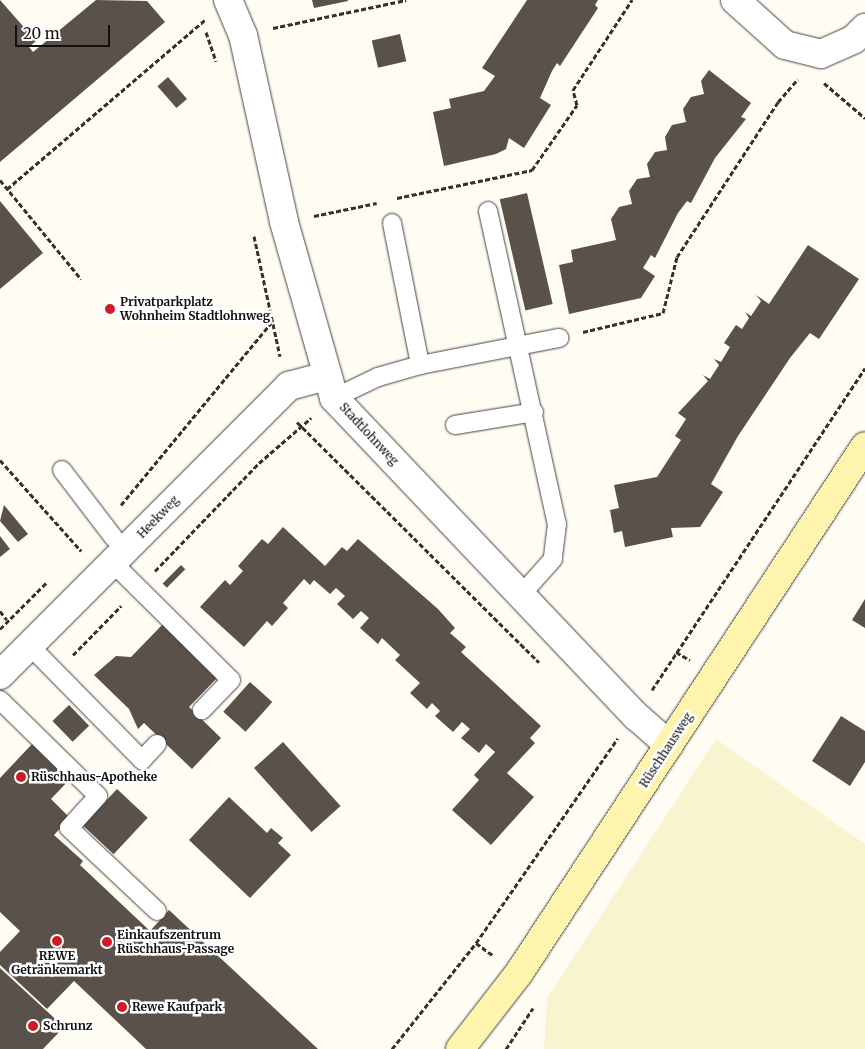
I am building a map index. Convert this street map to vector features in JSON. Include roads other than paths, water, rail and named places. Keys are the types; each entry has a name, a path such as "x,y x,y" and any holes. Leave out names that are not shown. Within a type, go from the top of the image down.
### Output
{"main road":[{"name":"Rüschhausweg","path":"460,1049 519,973 865,446"}],"street":[{"name":"Stadtlohnweg","path":"228,0 243,35 284,222 330,387 520,595 669,745"},
{"path":"735,0 785,45 821,54 854,39 865,28"},
{"name":"Heekweg","path":"0,675 30,646 109,549 289,386 330,387"}],"lane":[{"path":"488,211 534,412 558,540 554,559 520,595"},
{"path":"392,224 420,365"},
{"path":"330,387 378,377 420,365 559,338"},
{"path":"455,425 534,412"},
{"path":"62,470 109,549 137,589 231,680 202,710"},
{"path":"30,646 58,671 142,760 157,744"},
{"path":"0,700 98,796 69,828 157,911"}],"place":[{"name":"Privatparkplatz Wohnheim Stadtlohnweg","path":"110,309"},
{"name":"Rüschhaus-Apotheke","path":"21,777"},
{"name":"REWE Getränkemarkt","path":"57,941"},
{"name":"Einkaufszentrum Rüschhaus-Passage","path":"107,942"},
{"name":"Rewe Kaufpark","path":"122,1007"},
{"name":"Schrunz","path":"33,1026"}]}
